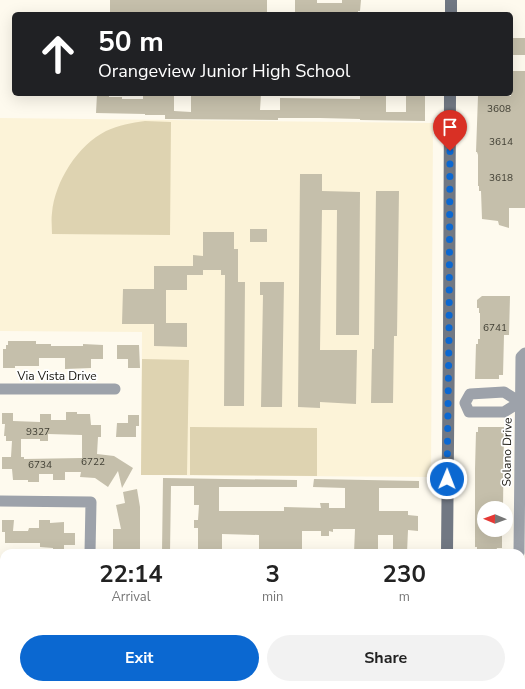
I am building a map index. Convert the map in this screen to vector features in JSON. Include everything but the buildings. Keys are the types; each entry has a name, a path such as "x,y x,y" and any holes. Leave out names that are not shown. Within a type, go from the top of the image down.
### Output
{"main road":[{"path":"451,0 451,12"},
{"path":"447,549 450,96"}],"street":[{"name":"Solano Drive","path":"519,549 522,461 520,402 521,357 525,352"},
{"name":"Via Vista Drive","path":"0,389 115,389"},
{"path":"504,392 520,402 504,412 469,412 465,403 470,394 504,392"},
{"path":"488,393 488,412"},
{"path":"448,403 465,403"},
{"path":"0,501 91,502 90,549"}],"shaded area":[{"path":"0,118 433,123 431,477 141,475 142,332 0,331"},
{"path":"145,121 171,122 170,235 52,234 52,213 54,201 63,177 77,155 86,145 106,131 125,124"},
{"path":"142,359 189,360 187,475 141,475"},
{"path":"190,427 317,428 317,476 190,475"}],"route":[{"path":"447,479 450,151"}]}
